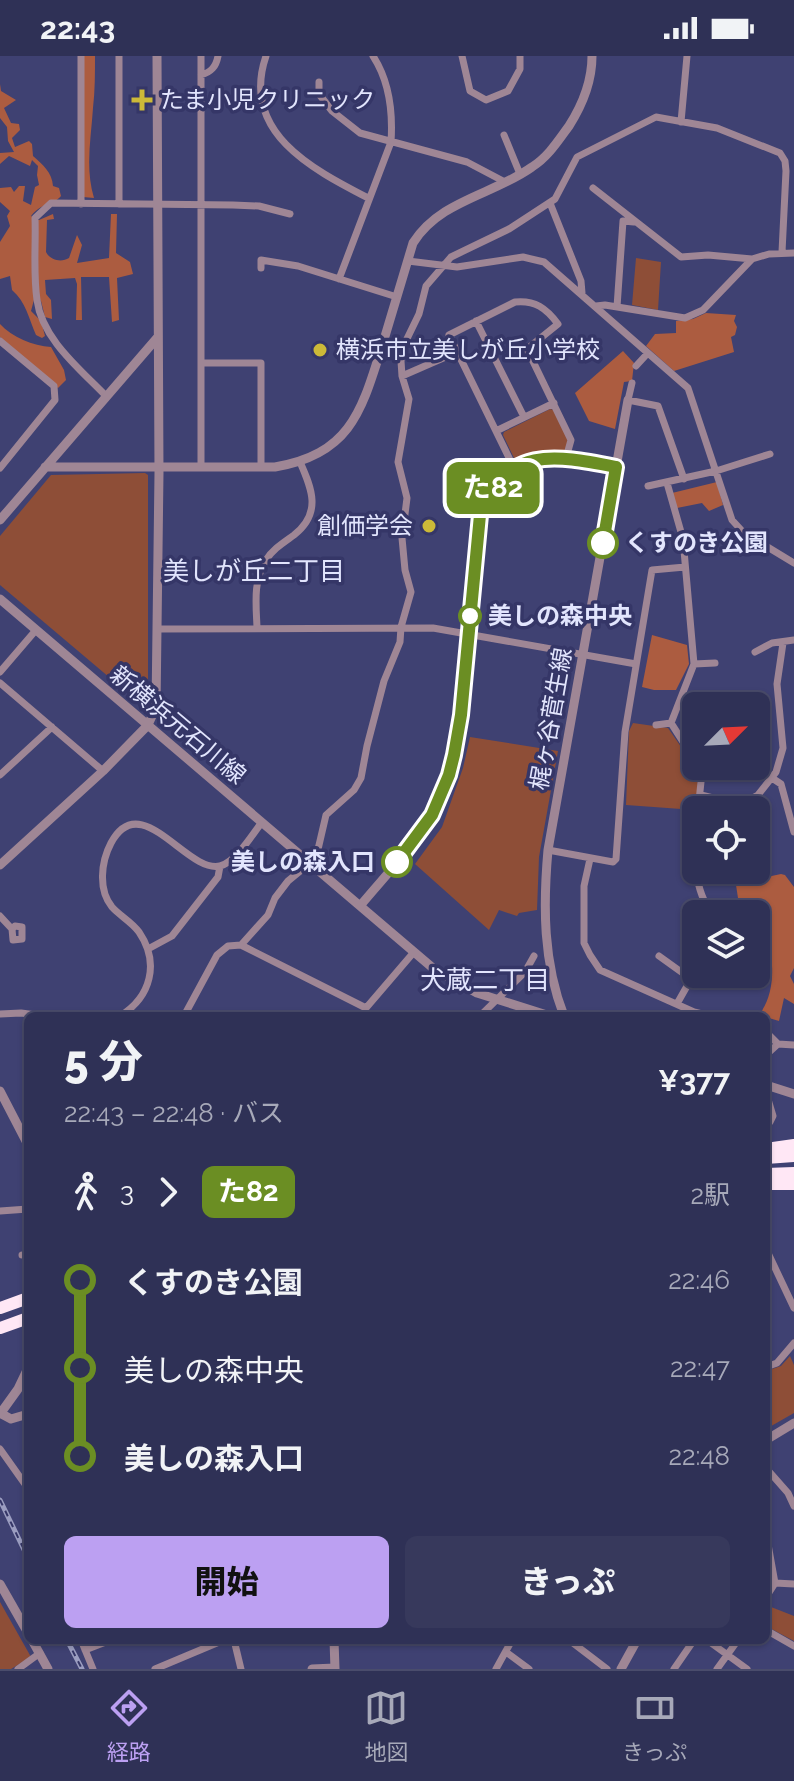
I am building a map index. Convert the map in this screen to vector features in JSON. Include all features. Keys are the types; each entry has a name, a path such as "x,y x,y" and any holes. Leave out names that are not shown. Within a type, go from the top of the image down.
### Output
{"highway":[{"path":"770,1148 794,1145"},
{"path":"770,1158 794,1156"},
{"path":"770,1174 794,1173"},
{"path":"770,1184 794,1184"},
{"path":"0,1308 24,1299"},
{"path":"0,1328 24,1319"}],"street":[{"path":"81,56 81,204"},
{"path":"119,56 119,204"},
{"path":"0,865 103,771 148,725 156,707 159,467 157,56"},
{"path":"201,56 201,467"},
{"path":"201,75 210,72 218,56"},
{"path":"266,56 259,83 261,100 266,117 283,142 319,173 368,198"},
{"path":"339,279 391,142 393,119 390,96 373,56"},
{"path":"462,56 470,91 486,100 508,91 520,69 520,56"},
{"path":"45,467 261,467 300,462 337,440 361,410 413,243 428,222 543,159 575,116 589,83 592,56"},
{"path":"681,122 687,56"},
{"path":"319,82 319,94 332,111 360,133 467,162 505,182"},
{"path":"241,945 268,915 275,898 288,881 319,852 326,815 354,790 361,778 384,681 400,642 411,592 402,538 407,498 398,462 409,399 401,361 426,286 451,257 509,229 550,203 559,194 577,157 656,117 726,131 780,153 786,171 782,252"},
{"path":"504,135 520,174"},
{"path":"593,188 681,257 708,255 752,259 782,252 794,253"},
{"path":"106,396 53,339 37,302 35,218 51,203 259,206 290,214"},
{"path":"550,203 581,281 582,293"},
{"path":"617,307 623,221 636,222"},
{"path":"408,261 441,267 523,257 544,262 688,388 727,509 737,527 794,563"},
{"path":"596,306 685,318 698,314 752,259"},
{"path":"261,268 261,260 298,266 397,297"},
{"path":"514,468 450,334 515,302 525,301 543,307 558,324 527,349 571,440 566,458"},
{"path":"476,321 524,417"},
{"path":"0,520 157,338"},
{"path":"0,341 54,386 56,394 55,400 0,468"},
{"path":"402,376 457,352"},
{"path":"636,366 647,354"},
{"path":"201,363 261,363 261,467"},
{"name":"梶ヶ谷菅生線","path":"563,1012 545,929 548,850 632,383"},
{"path":"628,400 658,406 684,479"},
{"path":"496,431 554,403"},
{"path":"648,486 716,471 770,454"},
{"path":"360,906 421,832 442,795 452,765 461,715 480,515 495,485 514,468 541,458 566,458 616,467"},
{"path":"257,627 255,594 266,560 279,544 296,534 307,522 312,507 312,491 300,462"},
{"path":"667,483 683,539 694,664 671,723"},
{"path":"548,850 590,859 613,862 616,859 625,732 652,570 685,567"},
{"name":"新横浜元石川線","path":"0,599 414,952 453,980 498,1000 537,1012"},
{"path":"157,629 433,628 636,664"},
{"path":"0,672 36,630"},
{"path":"755,652 772,643 794,640"},
{"path":"699,780 701,795 733,803 758,795 772,778 783,748 777,684 783,643"},
{"path":"694,664 715,663"},
{"path":"0,683 103,771"},
{"path":"656,725 671,723"},
{"path":"671,723 682,740"},
{"path":"0,775 52,727"},
{"path":"772,778 781,784 794,832"},
{"path":"126,1012 136,1006 147,985 151,966 148,949 138,930 111,906 103,887 103,870 112,840 123,830 147,826 159,831 200,864 220,866 232,858 262,822"},
{"path":"590,859 584,886 584,943 600,970 678,1002 694,1012"},
{"path":"148,949 172,936 218,877 220,866"},
{"path":"0,916 12,929"},
{"path":"186,1012 217,955 228,946 241,945 366,1008 414,952"},
{"path":"484,1012 525,972 534,956"},
{"path":"659,956 691,979 678,1002"},
{"path":"0,1014 24,1013"},
{"path":"770,1036 778,1044"},
{"path":"770,1051 778,1044 794,1044"},
{"path":"770,1087 794,1094"},
{"path":"0,1091 24,1137"},
{"path":"0,1211 24,1209"},
{"path":"770,1257 794,1308"},
{"path":"770,1366 777,1363 794,1343"},
{"path":"24,1376 0,1414 11,1419 24,1415"},
{"path":"770,1438 794,1423"},
{"path":"0,1449 24,1482"},
{"path":"770,1473 788,1493 794,1506"},
{"path":"770,1555 775,1583 770,1591"},
{"path":"775,1583 794,1584"},
{"path":"0,1584 24,1626"},
{"path":"770,1632 794,1646"},
{"path":"34,1644 48,1669"},
{"path":"83,1644 93,1669"},
{"path":"85,1650 101,1644"},
{"path":"155,1669 214,1644"},
{"path":"235,1644 241,1669"},
{"path":"312,1669 335,1668 334,1644"},
{"path":"496,1669 510,1644"},
{"path":"574,1644 607,1669"},
{"path":"621,1669 635,1644"},
{"path":"674,1669 691,1644"},
{"path":"712,1644 747,1669"},
{"path":"717,1669 735,1644"},
{"path":"506,1652 529,1669"},
{"path":"18,1669 40,1653"}],"shaded area":[{"path":"82,56 95,56 89,165 94,198 83,197"},
{"path":"0,84 1,91 16,100 4,108 11,123 19,124 20,130 12,138 15,147 29,141 33,156 49,173 53,186 59,188 61,196 58,199 39,208 31,216 39,220 53,214 54,219 47,220 48,255 59,260 69,258 77,235 82,245 77,263 109,258 111,214 117,214 116,253 130,262 133,274 117,278 119,320 112,322 109,277 81,277 82,320 76,320 75,278 45,280 52,319 45,317 41,301 35,296 31,311 41,321 45,336 42,338 36,335 24,305 12,290 10,276 0,279 0,242 10,226 7,216 10,211 0,202 0,188 11,187 14,192 19,186 25,186 23,201 31,205 35,187 39,185 38,166 32,160 30,166 9,156 0,164 0,153 14,152 8,141 7,127 0,118"},
{"path":"636,258 661,262 658,310 632,305"},
{"path":"706,313 736,315 734,321 737,327 735,335 731,337 734,352 674,371 646,346 655,334 676,333 676,321 693,319"},
{"path":"0,324 23,340 51,347 66,380 58,388 0,337"},
{"path":"623,351 634,363 632,381 624,382 615,429 589,421 575,393"},
{"path":"550,409 554,410 568,438 566,450 548,450 515,460 504,432"},
{"path":"51,475 148,475 148,701 142,705 0,585 0,536"},
{"path":"717,482 723,505 709,511 702,503 677,508 672,493"},
{"path":"652,635 687,645 689,664 676,690 642,687"},
{"path":"633,723 668,728 682,748 682,780 697,780 698,784 697,796 682,796 682,809 626,805 629,731"},
{"path":"470,737 558,751 539,857 537,910 517,916 499,910 489,930 415,864 442,827 463,768"},
{"path":"781,874 794,887 794,968 790,976 794,984 794,1004 784,998 779,1021 770,1018 770,1012 761,1012 769,996 772,972 770,900 731,900 738,898 736,885 770,884 770,876"},
{"path":"790,1356 794,1365 794,1413 770,1427 770,1370 781,1366"},
{"path":"0,1602 31,1657 11,1669 0,1669"},
{"path":"770,1607 794,1616 794,1641 770,1628"}],"railway":[{"path":"0,1500 24,1550"},
{"path":"69,1644 82,1669"}],"bus line":[{"name":"た82","path":"397,862 432,815 442,795 454,755 461,715 477,534 485,500 504,474 530,460 566,458 616,467 603,543"}],"place":[{"name":"たま小児クリニック","path":"142,100"},
{"name":"横浜市立美しが丘小学校","path":"320,350"},
{"name":"創価学会","path":"429,526"},
{"name":"くすのき公園","path":"603,543"},
{"name":"美しの森中央","path":"470,616"},
{"name":"美しの森入口","path":"397,862"}],"district":[{"name":"美しが丘二丁目","path":"254,571"},
{"name":"犬蔵二丁目","path":"485,980"}]}
